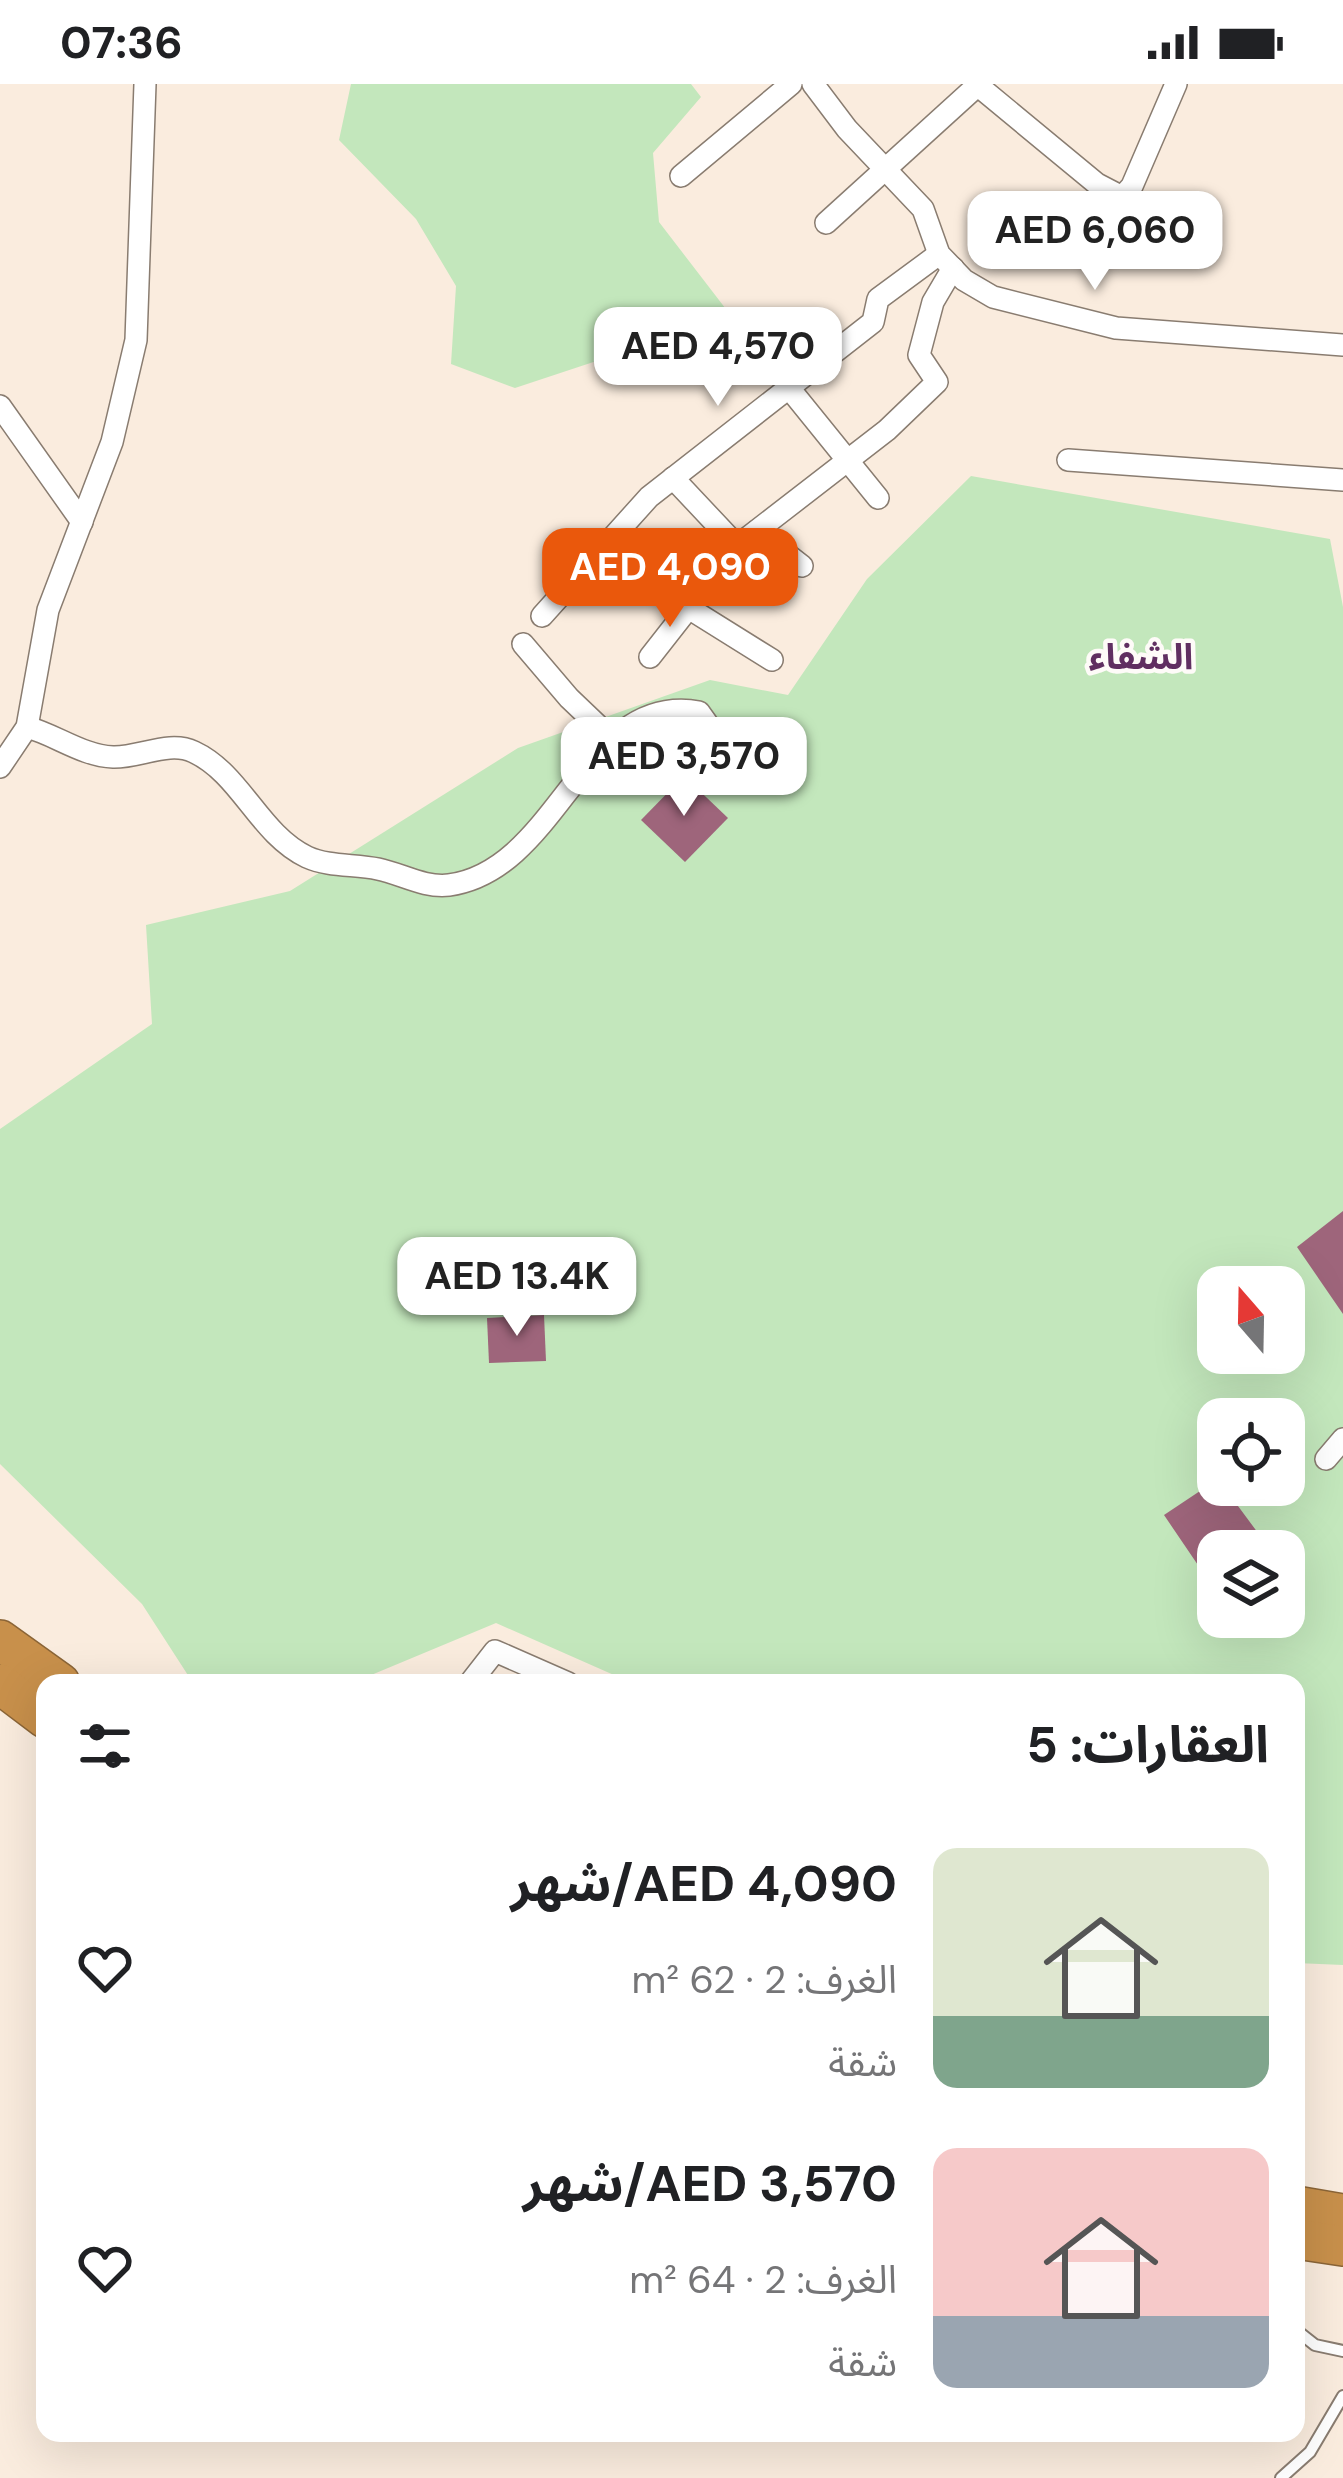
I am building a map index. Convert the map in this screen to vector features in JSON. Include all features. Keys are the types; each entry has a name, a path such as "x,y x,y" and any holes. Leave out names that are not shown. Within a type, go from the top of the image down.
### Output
{"highway":[{"path":"0,1640 47,1674"},
{"path":"0,1684 36,1711"},
{"path":"1309,2238 1343,2214"}],"street":[{"path":"0,766 27,727 48,610 112,442 136,340 145,84"},
{"path":"681,176 791,84"},
{"path":"813,84 847,129 923,209 946,261 993,297 1116,328 1343,345"},
{"path":"826,223 978,84 1097,184 1122,197 1132,186 1176,84"},
{"path":"542,616 649,497 873,322 878,299 946,261"},
{"path":"650,657 737,546 887,430 938,382 919,355 946,261"},
{"path":"789,388 878,498"},
{"path":"0,406 82,522"},
{"path":"1068,460 1343,480"},
{"path":"674,478 737,546"},
{"path":"757,531 802,566"},
{"path":"598,552 772,660"},
{"path":"523,644 612,739"},
{"path":"27,727 110,757 172,748 196,752 230,782 272,832 301,855 377,868 430,885 463,882 501,865 536,834 612,739 644,717 699,712 709,726 695,740"},
{"path":"1326,1459 1343,1439"},
{"path":"477,1674 495,1651 547,1674"}],"lane":[{"path":"1305,2337 1315,2345 1343,2351"},
{"path":"1281,2478 1310,2452 1343,2396"}],"green space":[{"path":"351,84 691,84 701,97 653,153 659,222 752,343 693,329 515,388 451,364 456,286 416,219 339,140"},
{"path":"971,476 1330,539 1343,607 1343,1965 1305,1963 1305,1674 612,1674 496,1623 374,1674 187,1674 142,1604 0,1464 0,1129 152,1024 146,925 290,891 518,748 710,680 788,695 867,579"}],"building":[{"path":"684,776 728,818 685,862 641,820"},
{"path":"1343,1211 1343,1314 1297,1247"},
{"path":"544,1315 546,1361 489,1363 487,1318"},
{"path":"1197,1493 1197,1506 1238,1506 1256,1530 1197,1530 1197,1564 1164,1515"}],"district":[{"name":"الشفاء","path":"1141,656"}]}
